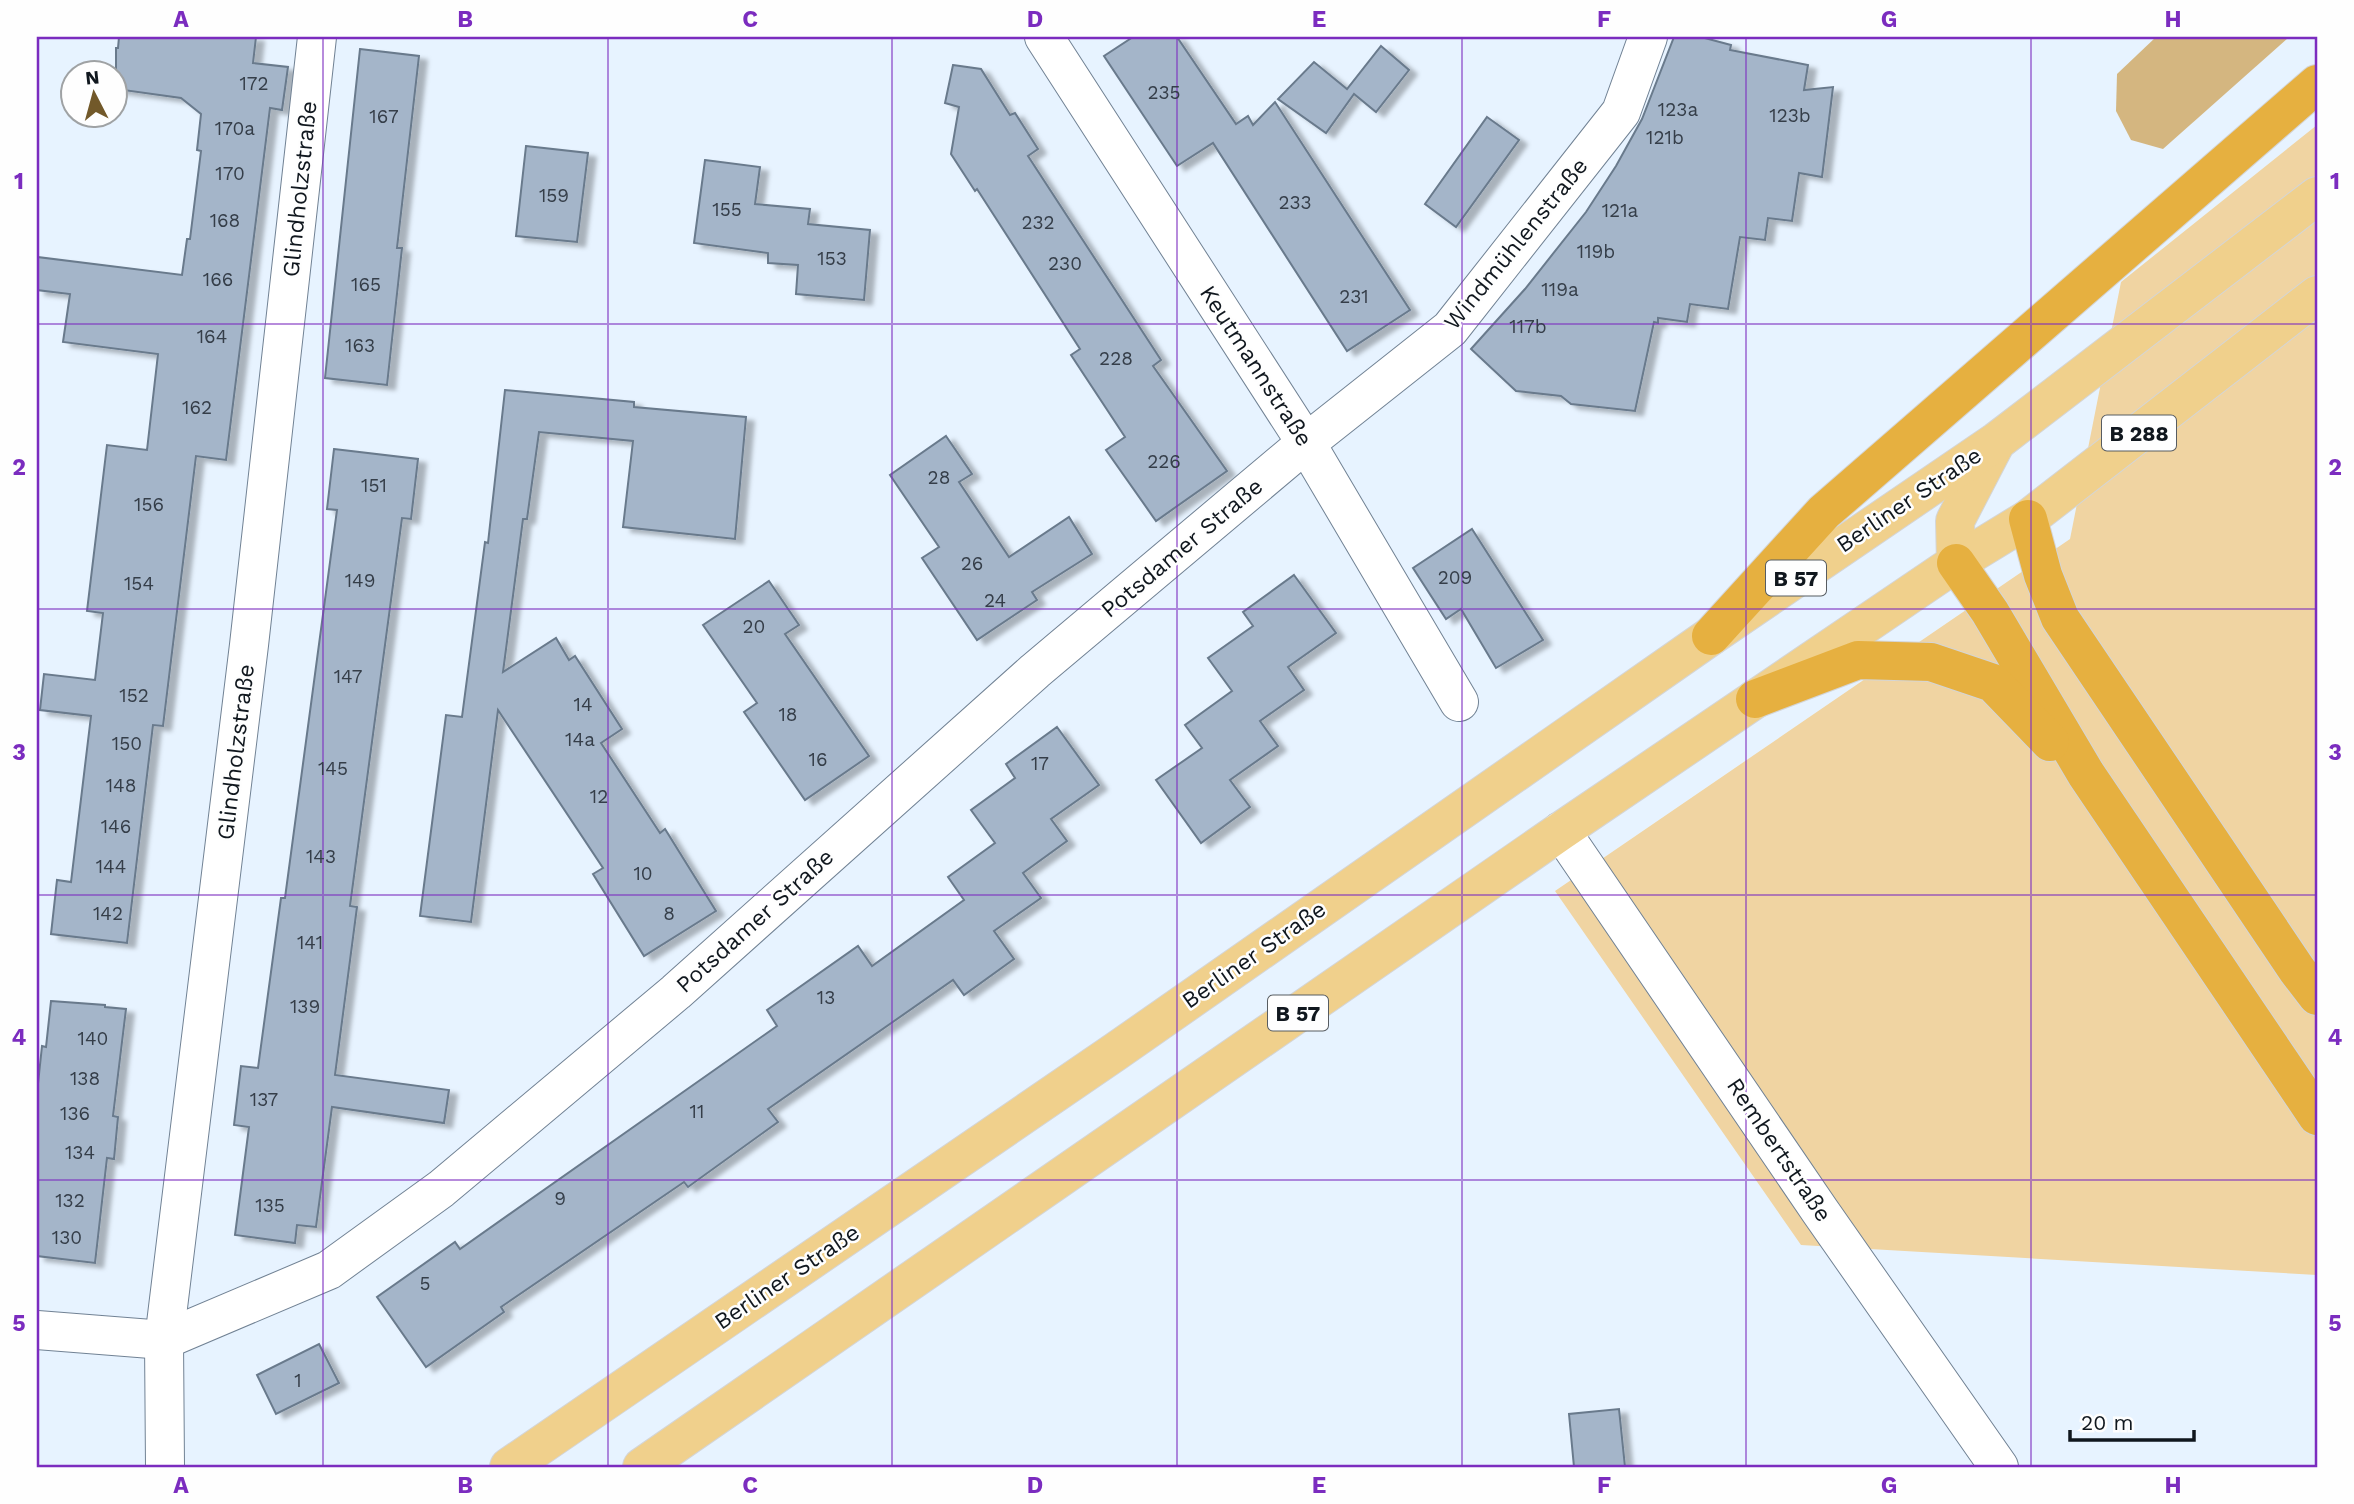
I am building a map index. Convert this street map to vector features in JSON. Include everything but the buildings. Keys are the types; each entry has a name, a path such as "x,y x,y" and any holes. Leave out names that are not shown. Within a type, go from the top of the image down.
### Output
{"highway":[{"path":"1710,636 1824,512 2317,84"},
{"path":"2028,519 2043,576 2060,618 2317,996"},
{"path":"1956,563 1990,612 2086,774 2317,1116"},
{"path":"1755,699 1858,660 1931,662 1993,683 2041,734 2086,774"}],"main road":[{"name":"Berliner Straße","path":"509,1467 1115,1052 1710,636 1997,441 2317,196"},
{"name":"B 288","path":"1956,563 2028,519 2317,295"},
{"name":"Berliner Straße","path":"1956,563 1955,521 1997,441"},
{"name":"B 57","path":"642,1467 1561,831 1956,563"}],"street":[{"name":"Glindholzstraße","path":"166,1467 164,1340 249,645 317,37"},
{"name":"Keutmannstraße","path":"1044,37 1306,443 1459,702"},
{"name":"Windmühlenstraße","path":"1306,443 1450,329 1621,112 1648,37"},
{"name":"Potsdamer Straße","path":"164,1340 329,1270 441,1189 676,992 1035,671 1306,443"},
{"name":"Rembertstraße","path":"1561,831 1820,1211 1999,1467"},
{"path":"37,1330 164,1340"}],"shaded area":[{"path":"2156,37 2289,37 2163,149 2131,140 2116,111 2117,74"},
{"path":"2317,125 2317,1275 1801,1245 1555,891 2070,539 2121,282"}]}
